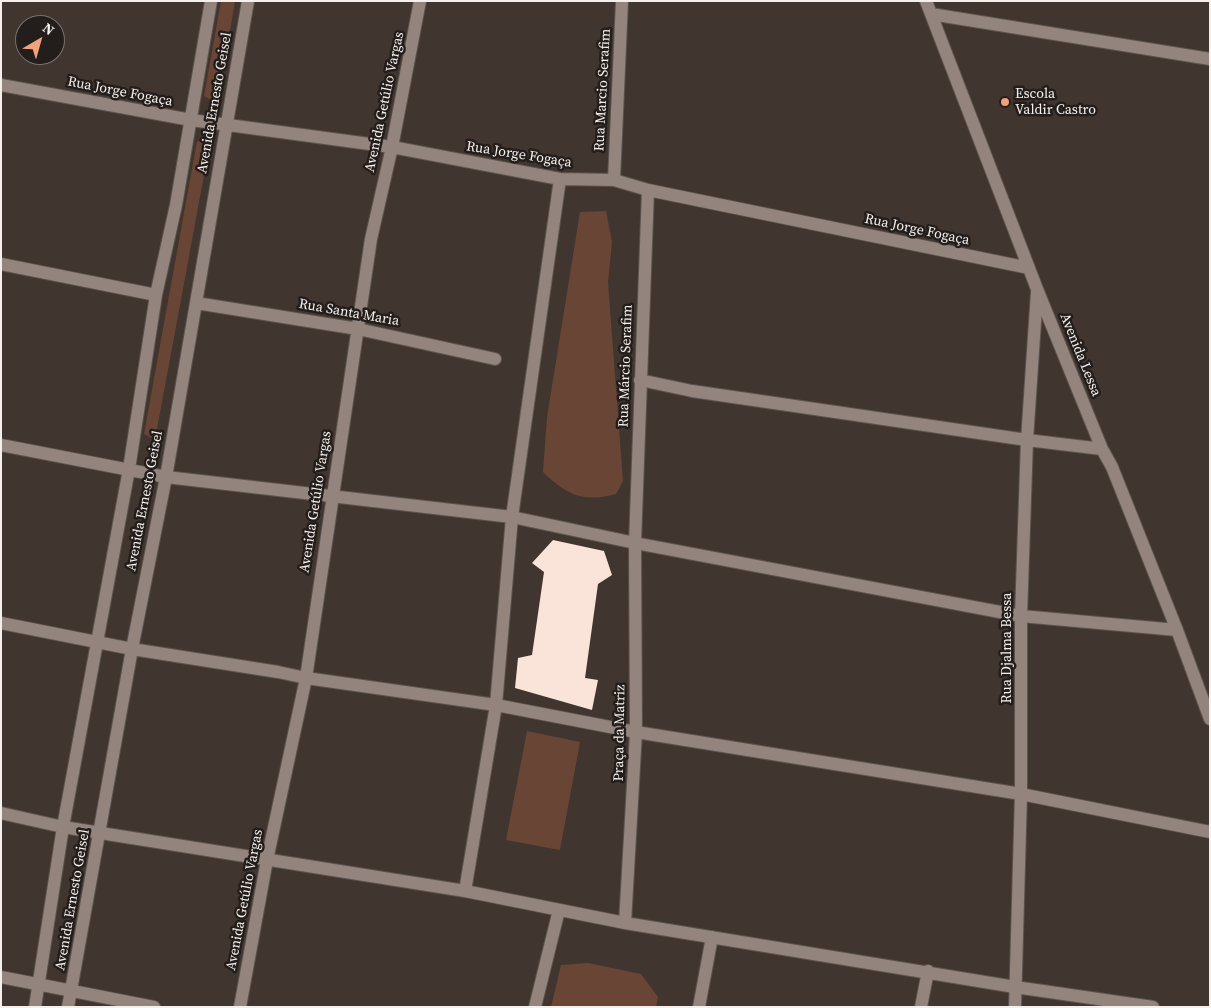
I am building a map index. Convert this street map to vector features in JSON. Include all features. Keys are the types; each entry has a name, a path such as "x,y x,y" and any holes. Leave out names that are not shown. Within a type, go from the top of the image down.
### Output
{"street":[{"name":"Avenida Ernesto Geisel","path":"35,1007 63,827 129,469 156,295 191,120 211,1"},
{"name":"Avenida Ernesto Geisel","path":"68,1007 132,650 166,477 248,1"},
{"name":"Avenida Getúlio Vargas","path":"240,1007 267,860 306,678 371,239 392,147 420,1"},
{"name":"Rua Marcio Serafim","path":"614,180 622,1"},
{"name":"Avenida Lessa","path":"926,1 1037,289 1102,449 1112,467 1177,630 1210,719"},
{"path":"931,14 1210,59"},
{"name":"Rua Jorge Fogaça","path":"1,85 226,126 392,147 560,179 614,180 648,190 1029,268"},
{"path":"466,891 496,705 512,518 560,179"},
{"name":"Rua Márcio Serafim","path":"635,543 648,190"},
{"path":"1,264 156,295"},
{"name":"Rua Djalma Bessa","path":"1015,1007 1021,794 1021,616 1027,440 1037,289"},
{"name":"Rua Santa Maria","path":"196,303 358,329 496,359"},
{"path":"640,380 692,391 1027,440 1102,449"},
{"path":"1,445 166,477 512,518 1021,616 1177,630"},
{"name":"Praça da Matriz","path":"626,923 636,732 635,543"},
{"path":"1,623 132,650 306,678 496,705 636,732 1021,794 1210,832"},
{"path":"1,813 63,827 466,891 626,923 928,971 1015,987 1152,1007"},
{"path":"535,1007 559,910"},
{"path":"699,1007 712,937"},
{"path":"921,1007 928,971"},
{"path":"1,977 154,1007"}],"shaded area":[{"path":"221,1 235,1 218,104 204,96"},
{"path":"197,141 210,143 155,440 144,434"},
{"path":"606,211 612,242 608,282 623,481 616,494 594,498 576,495 568,491 551,480 543,472 547,417 580,212"},
{"path":"527,731 580,742 560,850 506,840"},
{"path":"588,963 641,974 658,997 656,1007 551,1007 561,965"}],"building":[{"path":"553,540 604,551 612,575 598,584 585,678 598,680 592,710 515,688 518,658 532,655 544,572 532,563"}],"place":[{"name":"Escola Valdir Castro","path":"1005,102"}]}
